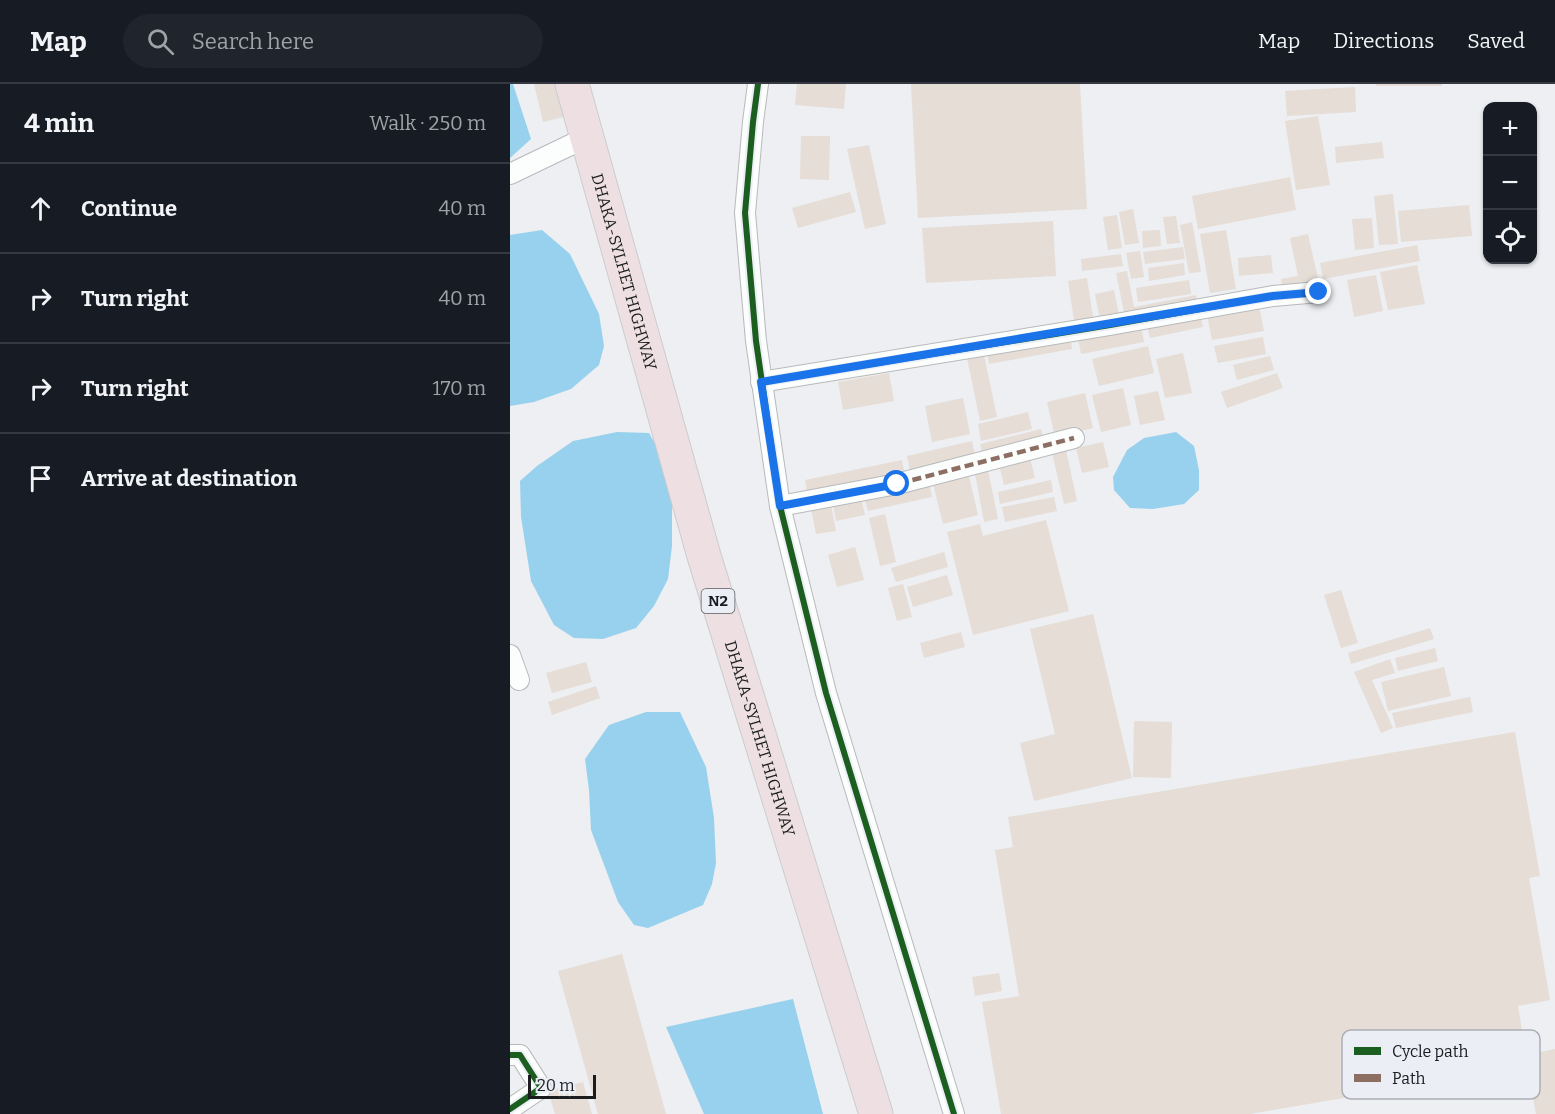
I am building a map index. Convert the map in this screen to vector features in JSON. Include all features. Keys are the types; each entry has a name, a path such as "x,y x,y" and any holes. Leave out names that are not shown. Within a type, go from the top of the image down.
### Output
{"highway":[{"name":"DHAKA-SYLHET HIGHWAY","path":"572,84 704,556 876,1114"}],"street":[{"path":"758,84 745,213 761,382 780,506 826,693 954,1114"},
{"path":"510,174 587,137"},
{"path":"761,382 1273,296 1319,292"},
{"path":"780,506 897,484 1074,438"},
{"path":"510,655 519,680"},
{"path":"510,1055 520,1054 541,1088 510,1109"}],"water":[{"path":"510,84 513,84 531,139 510,158"},
{"path":"542,230 570,254 599,314 604,346 599,365 571,389 534,402 510,406 510,235"},
{"path":"617,432 649,433 664,459 672,505 672,546 668,579 654,606 636,628 603,639 574,638 554,625 531,581 521,517 520,481 573,441"},
{"path":"1176,432 1194,446 1199,470 1199,490 1184,504 1153,509 1130,508 1114,490 1113,477 1127,450 1144,438"},
{"path":"646,712 680,712 706,767 714,818 716,863 712,884 703,905 648,928 634,925 618,902 591,830 585,759 609,725"},
{"path":"793,999 823,1114 704,1114 666,1027"}],"building":[{"path":"534,84 565,84 572,115 543,122"},
{"path":"797,84 846,84 844,109 795,105"},
{"path":"911,84 1080,84 1087,209 918,218"},
{"path":"1376,84 1442,84 1442,86 1376,86"},
{"path":"1355,87 1356,112 1287,116 1285,91"},
{"path":"1318,116 1330,185 1296,190 1285,121"},
{"path":"801,136 830,136 829,180 800,179"},
{"path":"1382,142 1384,158 1336,163 1335,147"},
{"path":"869,145 886,224 865,229 847,149"},
{"path":"1290,177 1296,210 1198,229 1192,196"},
{"path":"850,192 856,212 798,228 792,208"},
{"path":"1393,194 1398,244 1379,245 1374,196"},
{"path":"1469,205 1472,236 1401,242 1398,211"},
{"path":"1133,209 1139,243 1125,245 1119,212"},
{"path":"1117,215 1122,248 1108,250 1103,217"},
{"path":"1176,216 1180,243 1167,244 1163,217"},
{"path":"1372,218 1374,248 1355,250 1352,219"},
{"path":"1053,221 1056,276 926,283 922,228"},
{"path":"1192,222 1201,272 1189,273 1180,225"},
{"path":"1160,230 1161,246 1143,248 1142,231"},
{"path":"1226,230 1236,289 1210,293 1200,234"},
{"path":"1308,234 1319,283 1283,292 1281,279 1298,276 1290,238"},
{"path":"1417,245 1420,261 1323,279 1320,263"},
{"path":"1183,247 1185,259 1145,264 1143,252"},
{"path":"1140,251 1144,277 1131,279 1126,253"},
{"path":"1121,254 1123,266 1082,271 1081,259"},
{"path":"1271,255 1273,273 1239,276 1238,258"},
{"path":"1184,263 1185,275 1149,281 1148,268"},
{"path":"1417,265 1425,304 1388,310 1380,272"},
{"path":"1127,271 1134,307 1196,295 1198,306 1125,317 1116,273"},
{"path":"1376,275 1383,311 1354,317 1347,280"},
{"path":"1087,278 1094,324 1075,327 1068,281"},
{"path":"1189,280 1191,294 1138,302 1136,288"},
{"path":"1114,290 1120,321 1101,325 1095,294"},
{"path":"1259,306 1264,331 1212,340 1207,315"},
{"path":"1200,314 1203,327 1150,338 1147,325"},
{"path":"1141,326 1144,342 1081,354 1078,338"},
{"path":"1070,337 1072,349 989,364 987,352"},
{"path":"1263,337 1266,354 1218,363 1214,346"},
{"path":"1148,346 1154,373 1099,386 1092,359"},
{"path":"983,350 997,417 980,421 966,353"},
{"path":"1183,353 1192,393 1165,398 1156,359"},
{"path":"1270,356 1274,370 1237,380 1233,365"},
{"path":"889,373 894,401 843,410 838,382"},
{"path":"1277,373 1283,388 1227,408 1221,392"},
{"path":"1123,388 1131,425 1101,432 1092,395"},
{"path":"1158,391 1165,420 1140,425 1134,396"},
{"path":"1085,393 1093,428 1055,437 1047,402"},
{"path":"963,398 970,434 932,442 925,406"},
{"path":"1028,412 1032,429 981,441 978,424"},
{"path":"1041,429 1045,443 983,458 980,444"},
{"path":"972,441 976,461 911,475 907,456"},
{"path":"1103,442 1109,467 1082,473 1076,448"},
{"path":"1066,450 1077,501 1064,504 1052,453"},
{"path":"1029,453 1035,478 1004,485 998,460"},
{"path":"902,460 905,476 808,496 805,480"},
{"path":"987,465 998,519 984,522 974,468"},
{"path":"969,476 978,515 943,524 933,484"},
{"path":"1051,480 1053,492 1000,504 998,492"},
{"path":"929,482 932,497 868,511 864,497"},
{"path":"1054,497 1057,511 1005,522 1002,507"},
{"path":"861,498 865,515 836,521 833,504"},
{"path":"831,505 836,531 816,534 811,509"},
{"path":"885,514 896,562 880,566 869,518"},
{"path":"1046,520 1069,611 973,635 947,532 980,524 983,536"},
{"path":"855,547 864,580 837,587 828,555"},
{"path":"944,552 948,567 896,582 891,568"},
{"path":"947,575 953,595 913,607 907,587"},
{"path":"903,584 912,617 897,621 888,588"},
{"path":"1341,590 1358,643 1341,648 1324,595"},
{"path":"1093,614 1132,778 1034,801 1020,743 1055,734 1030,629"},
{"path":"1430,628 1434,639 1351,664 1348,653"},
{"path":"961,632 965,647 924,658 920,643"},
{"path":"1435,648 1438,661 1398,671 1395,658"},
{"path":"1390,659 1395,673 1372,680 1393,728 1381,733 1354,672"},
{"path":"586,662 592,682 552,693 546,673"},
{"path":"1444,667 1451,696 1388,711 1381,682"},
{"path":"596,686 600,698 552,715 548,702"},
{"path":"1470,697 1473,712 1396,728 1392,713"},
{"path":"1134,721 1172,722 1171,778 1133,777"},
{"path":"1515,732 1540,876 1529,878 1550,1000 1518,1006 1522,1030 1342,1030 1342,1098 1250,1114 1001,1114 982,1002 1019,996 995,850 1013,847 1008,817"},
{"path":"622,954 666,1114 598,1114 558,971"},
{"path":"999,973 1002,991 975,996 972,977"},
{"path":"1555,1049 1555,1114 1536,1114 1533,1099 1540,1099 1540,1052"},
{"path":"583,1082 592,1114 555,1114 548,1091"}],"marked path":[{"path":"780,506 897,484 1074,438"}],"cycle path":[{"path":"758,84 745,213 756,341 780,506 826,693 954,1114"},
{"path":"761,382 1273,296 1319,292"},
{"path":"510,1055 520,1055 541,1088 510,1109"}],"route":[{"path":"897,484 780,506 761,382 1273,296 1319,292"}]}
